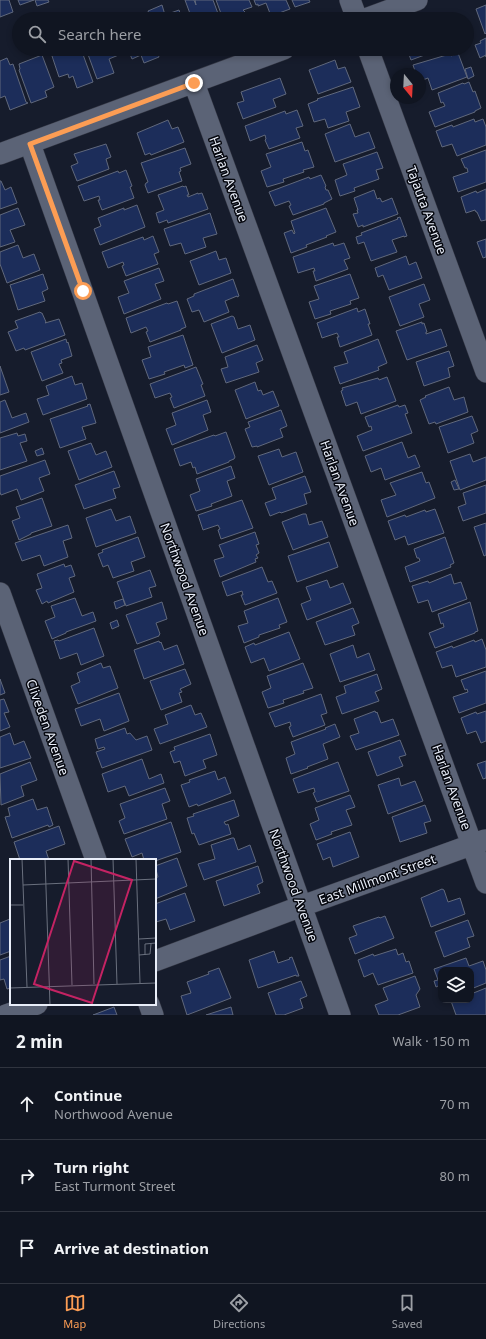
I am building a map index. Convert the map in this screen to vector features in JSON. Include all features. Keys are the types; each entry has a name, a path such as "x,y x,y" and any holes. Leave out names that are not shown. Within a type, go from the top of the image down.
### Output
{"street":[{"path":"350,0 354,12"},
{"path":"384,12 417,0"},
{"path":"0,154 265,56"},
{"name":"Tajauta Avenue","path":"371,56 486,372"},
{"name":"Harlan Avenue","path":"194,83 479,843 486,883"},
{"name":"Northwood Avenue","path":"30,144 340,1015"},
{"name":"Cliveden Avenue","path":"0,593 96,859"},
{"name":"East Millmont Street","path":"156,961 302,906 479,843"},
{"path":"6,1015 34,1005"},
{"path":"149,1005 153,1015"}],"building":[{"path":"0,0 9,0 13,12 0,17"},
{"path":"18,0 34,0 20,5"},
{"path":"35,0 48,0 49,2 37,6"},
{"path":"185,0 194,0 196,5 195,0 213,0 217,12 189,12"},
{"path":"216,0 249,0 252,7 243,10 245,12 220,12"},
{"path":"254,0 286,0 290,9 282,12 269,12 266,3 258,6 258,4 256,5"},
{"path":"292,0 309,0 310,2 295,7"},
{"path":"162,5 164,12 148,12"},
{"path":"486,5 486,33 485,34 476,9"},
{"path":"486,38 486,55 480,58 475,45 481,43 480,41"},
{"path":"42,56 54,87 45,91 47,97 31,103 19,70 19,64"},
{"path":"52,56 84,56 93,82 77,88 73,76 69,78 68,74 59,77"},
{"path":"89,56 116,56 109,59 114,73 97,79"},
{"path":"131,56 139,56 132,59"},
{"path":"141,56 159,56 159,57 144,63"},
{"path":"410,56 422,56 411,60"},
{"path":"443,56 459,56 467,77 432,90 428,78 426,79 426,68 414,68 413,65"},
{"path":"7,58 10,65 13,64 26,102 28,103 10,110 5,96 0,98 0,61"},
{"path":"335,60 338,69 345,67 351,82 318,94 309,70"},
{"path":"471,67 474,76 468,79 465,69"},
{"path":"280,78 286,94 273,99 276,107 243,119 237,103 244,101 241,92"},
{"path":"469,82 473,92 475,91 481,108 475,112 435,127 429,112 445,106 443,102 441,103 438,93"},
{"path":"353,87 360,107 346,112 349,121 328,128 325,119 314,122 308,104 318,100 317,99"},
{"path":"297,110 303,126 296,128 300,138 269,149 265,140 265,135 250,141 245,126 285,111 286,114"},
{"path":"474,119 475,122 483,119 486,127 486,145 457,156 452,144 442,147 436,131 452,125 453,127"},
{"path":"168,120 172,129 178,127 184,142 151,155 150,153 145,155 137,133"},
{"path":"350,124 355,137 369,132 375,148 335,162 325,134"},
{"path":"302,142 305,151 308,150 314,167 283,179 284,182 267,187 261,171 271,167 266,154"},
{"path":"106,144 111,157 106,159 109,169 77,181 71,166 78,163 74,154"},
{"path":"185,148 191,164 180,168 181,171 179,172 182,181 148,193 145,185 148,182 141,163"},
{"path":"486,150 486,182 458,192 453,177 468,172 461,159"},
{"path":"377,152 383,168 376,170 379,179 354,188 355,191 340,196 335,180 347,175 343,164"},
{"path":"126,170 132,186 130,187 134,198 102,210 98,200 100,200 99,196 84,201 78,186 118,171 119,173"},
{"path":"321,175 326,186 326,190 328,190 332,199 324,204 293,215 289,206 291,205 289,201 275,206 269,192 309,177 310,179"},
{"path":"0,181 5,190 11,187 17,203 0,209"},
{"path":"186,186 189,195 187,195 188,197 202,193 208,209 168,223 167,220 159,223 156,213 164,210 158,195"},
{"path":"486,189 486,220 481,221 475,210 466,213 461,197"},
{"path":"374,190 377,199 380,198 382,202 392,198 398,214 363,227 363,225 358,227 353,214 358,213 354,198"},
{"path":"137,205 145,227 100,245 94,229 101,226 98,218 124,208 124,210"},
{"path":"18,208 25,225 10,230 15,242 0,247 0,215"},
{"path":"326,208 336,232 306,245 307,247 291,253 284,233 292,230 294,234 295,233 291,221"},
{"path":"210,213 217,234 203,238 206,247 185,254 181,243 170,246 164,229"},
{"path":"400,217 407,236 392,240 397,252 371,261 364,242 358,244 356,237 362,235 361,233"},
{"path":"153,236 159,252 154,254 158,264 126,276 122,266 124,265 123,262 108,268 102,252 143,237 144,240"},
{"path":"486,239 486,257 483,258 477,242"},
{"path":"333,243 334,246 344,243 350,258 344,260 348,269 316,281 313,271 315,271 314,268 298,273 293,257"},
{"path":"18,245 23,258 34,254 40,270 7,283 0,264 0,252"},
{"path":"216,251 219,260 226,258 231,273 199,285 190,261"},
{"path":"406,256 409,265 416,262 422,278 389,290 383,275 378,277 375,268"},
{"path":"159,268 164,281 155,284 161,299 124,314 118,297 129,293 124,281"},
{"path":"43,274 48,289 42,292 45,301 18,310 10,285"},
{"path":"350,274 359,298 350,301 351,304 330,311 331,314 315,319 309,302 319,299 314,286"},
{"path":"233,279 239,296 225,301 229,312 204,322 199,310 192,312 187,299 194,296 194,294"},
{"path":"424,284 430,300 419,304 424,317 400,326 389,297"},
{"path":"177,301 186,327 150,342 146,332 148,331 146,327 131,333 126,318 167,303"},
{"path":"357,308 358,312 365,309 372,335 340,347 337,333 322,338 317,323"},
{"path":"40,312 42,313 46,322 45,323 59,319 65,335 25,350 24,348 16,351 8,332 18,328 15,321"},
{"path":"232,316 234,317 238,329 250,325 255,340 222,353 211,324"},
{"path":"422,322 422,324 424,323 427,332 426,334 441,329 447,346 407,360 396,331"},
{"path":"183,335 193,365 185,368 184,365 164,372 165,374 149,379 142,360 151,357 148,347"},
{"path":"66,339 72,356 61,360 62,363 59,364 63,373 42,381 31,352"},
{"path":"378,339 387,363 378,367 379,370 340,384 334,367 348,363 344,352"},
{"path":"257,345 263,360 256,363 259,372 226,383 221,369 228,367 225,357"},
{"path":"449,351 454,366 448,368 450,377 424,386 416,362"},
{"path":"0,366 9,392 0,395"},
{"path":"196,367 203,384 201,385 205,396 174,408 170,398 172,397 170,393 155,398 150,384"},
{"path":"72,376 75,385 82,383 87,399 43,415 37,399 49,395 46,386"},
{"path":"387,377 396,401 361,414 357,402 346,406 341,391 343,390 342,388"},
{"path":"255,382 258,391 261,390 263,395 273,391 279,406 246,419 235,390"},
{"path":"449,387 454,400 464,397 468,412 436,424 435,422 429,424 420,400 426,397 425,396"},
{"path":"5,400 12,418 26,413 29,422 0,433 0,402"},
{"path":"207,400 211,412 203,415 208,430 172,445 166,429 176,425 172,413"},
{"path":"90,404 96,423 82,427 86,439 60,448 50,419"},
{"path":"398,405 399,407 405,405 408,413 405,414 412,433 363,451 357,436 372,430 371,426 369,427 365,417"},
{"path":"281,410 287,426 280,429 283,437 257,447 252,447 245,429 250,427 248,422"},
{"path":"472,416 478,431 471,434 474,443 448,453 439,427"},
{"path":"226,432 235,457 234,459 197,474 195,467 193,468 191,462 180,466 174,449"},
{"path":"17,433 18,436 25,434 27,441 20,443 27,461 0,470 0,438"},
{"path":"402,442 408,458 415,455 420,467 385,480 381,468 371,472 365,456"},
{"path":"91,443 96,455 106,451 112,467 79,480 68,451"},
{"path":"42,448 44,454 37,456 35,451"},
{"path":"279,449 282,457 296,452 303,472 269,485 258,456"},
{"path":"470,454 473,462 486,457 486,480 460,490 450,461"},
{"path":"45,460 50,474 39,478 44,491 21,500 17,489 1,495 0,476"},
{"path":"231,466 235,478 227,481 232,496 211,504 212,506 196,511 190,495 200,491 196,479"},
{"path":"114,471 120,487 113,489 116,498 84,509 75,485"},
{"path":"422,472 426,483 429,482 435,498 387,517 381,500 396,495 390,483"},
{"path":"305,476 311,492 304,494 307,504 270,516 265,503 276,499 272,488"},
{"path":"455,480 459,489 454,490 451,482"},
{"path":"486,485 486,513 463,521 458,507 466,504 463,493"},
{"path":"42,498 52,526 31,533 19,540 12,521 20,518 16,507"},
{"path":"242,500 253,528 221,539 218,525 203,530 198,515"},
{"path":"111,509 116,521 130,516 136,533 96,547 86,518"},
{"path":"435,509 444,533 408,545 405,536 395,540 388,521 405,515 406,517 425,510 426,512"},
{"path":"306,514 309,525 322,521 328,537 293,550 282,522"},
{"path":"486,523 486,555 484,556 474,527"},
{"path":"68,525 72,538 63,541 68,557 44,566 40,555 22,561 15,543"},
{"path":"255,532 259,544 256,545 259,553 256,555 258,558 255,559 256,562 220,577 214,560 224,557 219,545"},
{"path":"138,537 145,557 131,562 134,571 113,578 108,565 103,567 98,554 103,552 102,550"},
{"path":"445,537 454,563 450,565 451,567 410,582 405,567 420,561 419,558 417,558 414,549"},
{"path":"329,542 338,567 297,582 288,556"},
{"path":"64,564 65,567 71,565 75,576 69,578 74,592 42,604 36,590 42,588 37,574"},
{"path":"262,567 268,582 272,581 277,593 245,605 241,595 243,595 242,591 227,596 222,582"},
{"path":"150,570 156,586 149,588 152,597 126,606 117,582"},
{"path":"451,574 454,584 461,582 467,599 432,612 428,600 418,603 412,586 428,581 429,583"},
{"path":"327,580 330,588 343,583 351,603 307,620 301,604 311,600 306,587"},
{"path":"75,598 82,616 93,612 96,621 52,639 45,621 55,617 51,606"},
{"path":"278,598 287,622 279,625 280,628 259,635 259,637 244,643 238,626 248,623 244,611"},
{"path":"123,599 125,605 116,609 114,602"},
{"path":"162,602 167,619 156,623 160,634 159,636 137,644 126,615"},
{"path":"470,602 478,631 435,648 429,633 444,627 443,623 441,624 438,614"},
{"path":"353,608 359,623 352,626 355,635 325,645 316,622"},
{"path":"117,620 119,626 112,629 110,623"},
{"path":"94,628 104,656 81,665 77,653 60,659 54,641 59,641"},
{"path":"289,632 300,659 269,671 264,658 251,663 245,647 254,643 255,645"},
{"path":"482,639 486,650 486,667 456,677 452,665 442,668 436,652 452,646 453,648 474,640 475,642"},
{"path":"159,641 160,643 161,642 164,650 177,645 184,664 144,679 134,650"},
{"path":"353,645 357,658 369,653 375,670 340,682 330,654"},
{"path":"101,663 103,668 110,666 118,688 78,704 71,686 80,682 77,673"},
{"path":"303,663 313,688 303,691 304,693 283,700 284,703 268,708 262,692 271,688 267,676"},
{"path":"185,669 191,684 180,689 182,692 179,693 182,702 161,710 150,681"},
{"path":"486,671 486,703 459,713 453,697 468,692 467,689 465,690 461,680"},
{"path":"377,674 382,689 375,692 379,701 342,714 336,697 346,693 344,686"},
{"path":"0,679 5,693 0,695"},
{"path":"119,693 129,721 104,731 100,719 81,726 75,709"},
{"path":"321,694 327,713 321,715 325,725 293,737 289,727 291,726 290,722 275,727 269,713"},
{"path":"4,699 9,712 4,713 10,727 0,731 0,700"},
{"path":"191,705 195,715 201,713 207,727 160,744 154,729 168,724 165,715"},
{"path":"375,711 376,713 377,712 381,723 393,719 399,735 356,750 350,736 359,733 354,719"},
{"path":"486,711 486,741 481,743 476,731 467,734 461,718 476,712 477,714"},
{"path":"335,724 340,737 323,744 328,759 291,774 286,758 295,754 291,742 326,729 325,728"},
{"path":"125,728 127,734 130,733 136,740 147,736 152,750 102,768 96,752 105,749 104,747 98,749 95,739"},
{"path":"10,733 14,745 24,741 31,758 0,768 0,737"},
{"path":"210,734 217,755 203,760 206,768 185,776 180,761 174,763 170,752 175,750 174,747"},
{"path":"400,740 406,755 399,757 403,766 377,776 368,752"},
{"path":"142,759 149,779 161,774 164,783 129,796 125,786 108,792 102,774"},
{"path":"486,761 486,778 483,779 477,764"},
{"path":"30,762 37,780 21,786 24,796 1,805 0,774"},
{"path":"338,762 349,791 317,802 313,793 315,792 314,788 298,793 293,779"},
{"path":"215,771 218,780 225,777 231,793 198,806 197,804 189,807 181,785 190,782 189,780"},
{"path":"399,778 401,786 415,781 423,801 388,814 378,785"},
{"path":"165,788 170,801 162,804 167,819 124,834 119,821 125,818 120,804"},
{"path":"350,795 355,807 346,810 352,825 331,832 332,834 316,840 310,824 319,820 315,808"},
{"path":"33,799 37,810 47,807 53,825 49,827 48,825 12,838 5,817 10,816 8,808"},
{"path":"234,800 239,816 224,822 226,825 228,824 231,834 199,845 194,833 192,834 187,818 194,816 193,814"},
{"path":"425,805 431,821 424,823 427,833 400,842 392,817"},
{"path":"171,822 181,852 156,861 156,859 144,859 142,853 132,857 125,839"},
{"path":"59,826 65,844 46,851 49,859 20,859 14,842"},
{"path":"350,832 359,857 333,867 330,857 323,860 317,844"},
{"path":"234,838 238,850 250,845 256,862 204,880 198,864 215,859 211,845"},
{"path":"177,858 187,886 156,899 156,878 158,877 156,866"},
{"path":"258,866 263,882 257,885 260,893 224,906 216,881"},
{"path":"442,889 444,890 448,902 460,898 465,914 431,927 421,898"},
{"path":"185,893 195,921 170,930 166,919 156,922 156,904"},
{"path":"385,916 394,938 355,954 349,938 357,935 353,926"},
{"path":"10,919 10,951 0,955 0,923"},
{"path":"468,920 474,936 467,938 470,947 444,957 435,932"},
{"path":"396,949 398,955 403,953 406,962 409,961 413,973 378,985 373,973 364,977 358,960 373,954 374,956"},
{"path":"274,951 278,963 292,957 299,976 296,975 258,988 249,960"},
{"path":"10,956 10,988 7,989 4,979 0,980 0,960"},
{"path":"466,958 469,966 483,961 486,970 486,983 474,988 474,967 440,967"},
{"path":"219,968 231,998 187,1015 181,996 191,993 187,982 209,974 208,972"},
{"path":"438,968 438,980 434,969"},
{"path":"415,976 420,989 416,995 420,1007 398,1015 379,1015 375,1005 388,1000 383,988"},
{"path":"438,980 438,986 436,987 434,981"},
{"path":"301,981 307,996 300,999 303,1008 284,1015 276,1015 268,993"},
{"path":"486,988 486,1015 456,1015 452,1003 474,1003 474,993"},
{"path":"114,1007 117,1015 93,1015"},
{"path":"231,1007 233,1015 206,1015"}],"route":[{"path":"83,291 30,144 194,83"}]}
